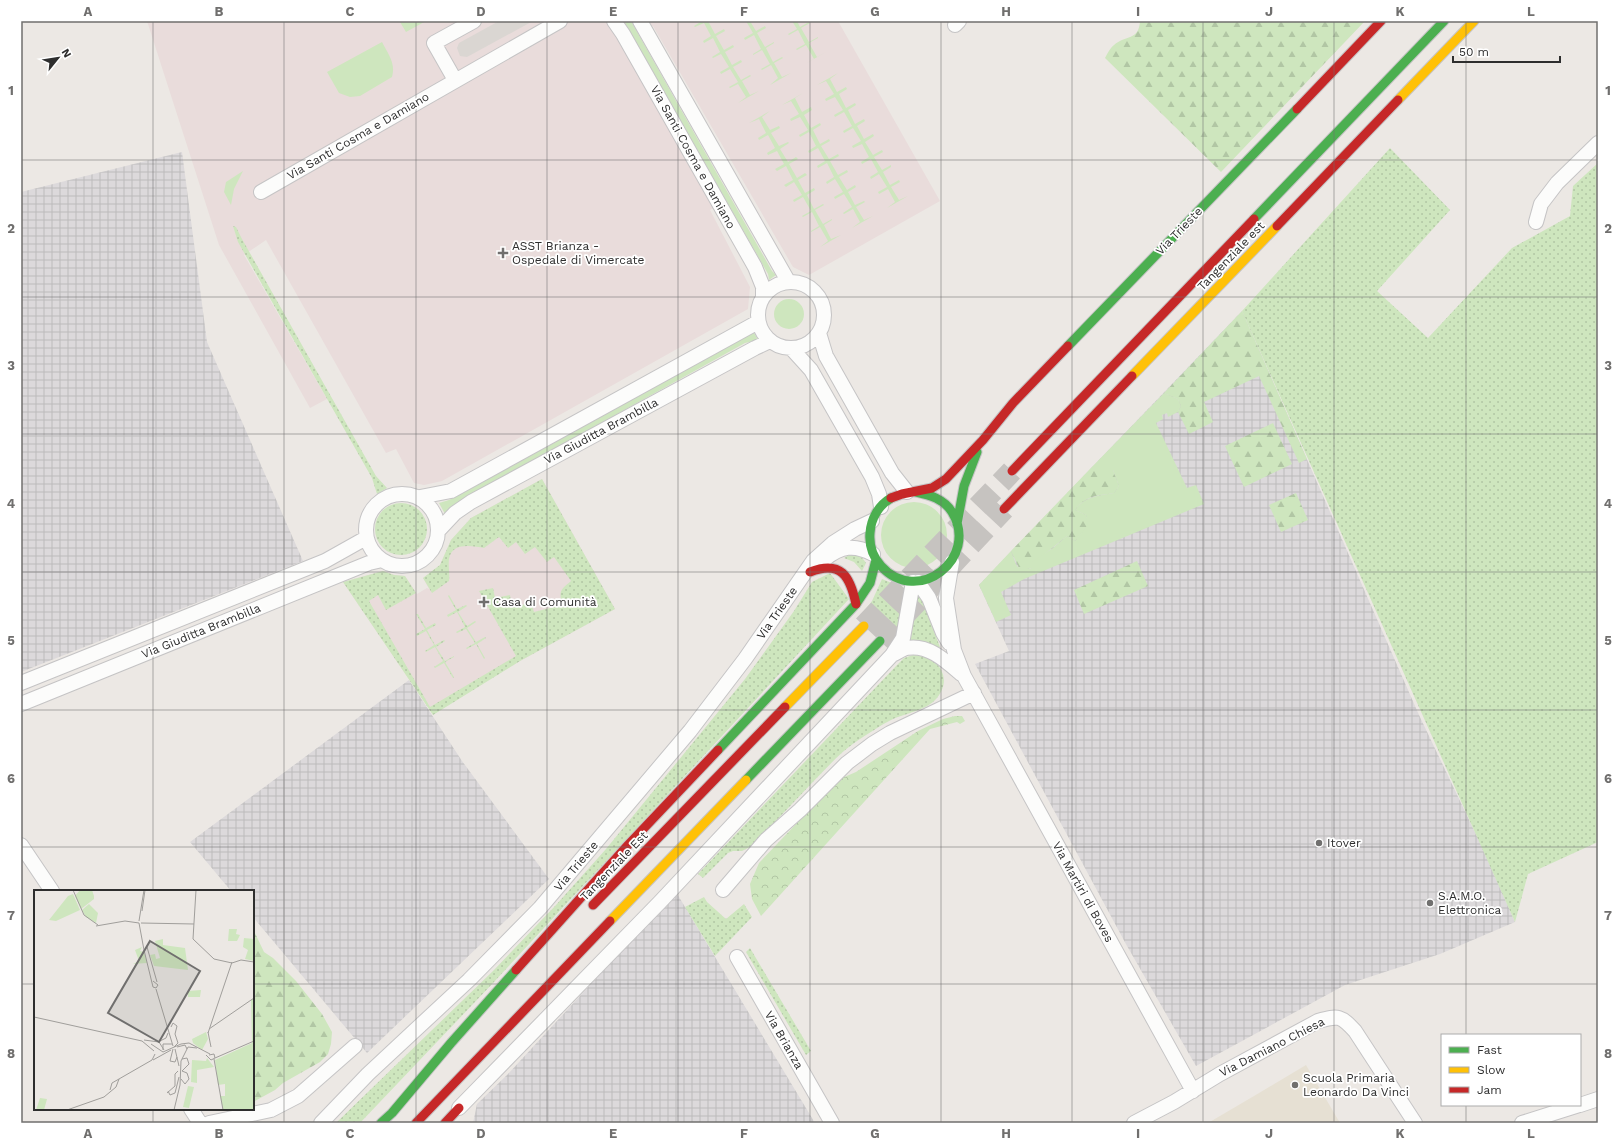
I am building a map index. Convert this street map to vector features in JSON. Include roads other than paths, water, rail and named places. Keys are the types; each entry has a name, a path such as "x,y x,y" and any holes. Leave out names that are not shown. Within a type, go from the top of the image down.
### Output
{"main road":[{"name":"Via Trieste","path":"915,582 894,577 884,570 874,557 870,543 870,532 872,521 881,507 888,500 911,492 928,490 940,484 950,475 980,443 1013,403 1381,21"},
{"name":"Tangenziale est","path":"1012,471 1444,21"},
{"name":"Tangenziale est","path":"1004,509 1474,21"},
{"name":"Via Trieste","path":"957,524 964,486 980,443"},
{"name":"Via Trieste","path":"911,492 929,494 941,501 951,511 957,524 959,537 957,550 952,562"},
{"path":"392,1113 451,1043 628,844 856,604 870,583 874,557"},
{"path":"915,582 931,579 943,572 952,562"},
{"path":"810,572 827,567 832,567 841,571 848,580 856,604"},
{"name":"Tangenziale Est","path":"586,912 864,626"},
{"path":"416,1123 880,641"},
{"path":"381,1123 508,992"},
{"path":"444,1123 459,1115"}],"street":[{"path":"455,80 434,44 474,21"},
{"name":"Via Santi Cosma e Damiano","path":"261,192 560,21"},
{"name":"Via Santi Cosma e Damiano","path":"614,21 624,34 755,267 762,282 763,296 757,313 758,322"},
{"name":"Via Santi Cosma e Damiano","path":"640,21 788,281"},
{"path":"1536,222 1541,204 1557,183 1598,143"},
{"path":"758,322 763,333 770,341 780,346 791,348 802,346 812,341 819,332 823,323 824,312 822,302 816,293 808,286 798,282 788,281 769,289 763,296"},
{"name":"Via Giuditta Brambilla","path":"21,683 325,561 366,538 365,528 371,510 379,501 389,495 400,493 420,497 451,491 758,322"},
{"path":"819,332 826,356 892,473 911,492"},
{"name":"Via Giuditta Brambilla","path":"21,704 369,563 382,560 392,565 404,566 415,564 425,559 432,551 437,541 439,530 455,513 471,502 770,341"},
{"path":"791,348 811,370 872,477 879,494 881,507"},
{"path":"420,497 428,503 434,511 439,530"},
{"name":"Via Trieste","path":"321,1123 368,1074 469,980 540,908 690,730 745,659 813,561 833,543 855,529 872,521"},
{"path":"366,538 372,550 382,560"},
{"name":"Via Trieste","path":"799,581 829,556 841,549 862,548 874,557"},
{"name":"Via Martiri di Boves","path":"952,562 946,598 954,650"},
{"path":"459,1115 892,654 903,638 915,582"},
{"name":"Via Martiri di Boves","path":"915,582 929,598 943,633 954,650 964,676 1193,1091"},
{"name":"Via Martiri di Boves","path":"892,654 907,648 925,649 942,658 964,676"},
{"path":"723,890 766,840 800,810 847,763 872,744 890,733 974,693"},
{"path":"21,845 51,890"},
{"name":"Via Brianza","path":"737,958 832,1123"},
{"name":"Via Damiano Chiesa","path":"1134,1123 1318,1021 1333,1017 1344,1020 1355,1031 1415,1123"},
{"path":"209,1123 271,1110 298,1096 355,1046"},
{"path":"1581,1105 1598,1099"},
{"path":"1522,1123 1577,1106"},
{"path":"192,1110 200,1123"}],"tunnel":[{"path":"864,626 1012,471"},
{"path":"880,641 1004,509"}],"place":[{"name":"ASST Brianza - Ospedale di Vimercate","path":"503,253"},
{"name":"Casa di Comunità","path":"484,602"},
{"name":"Itover","path":"1319,843"},
{"name":"S.A.M.O. Elettronica","path":"1430,903"},
{"name":"Scuola Primaria Leonardo Da Vinci","path":"1295,1085"}]}
